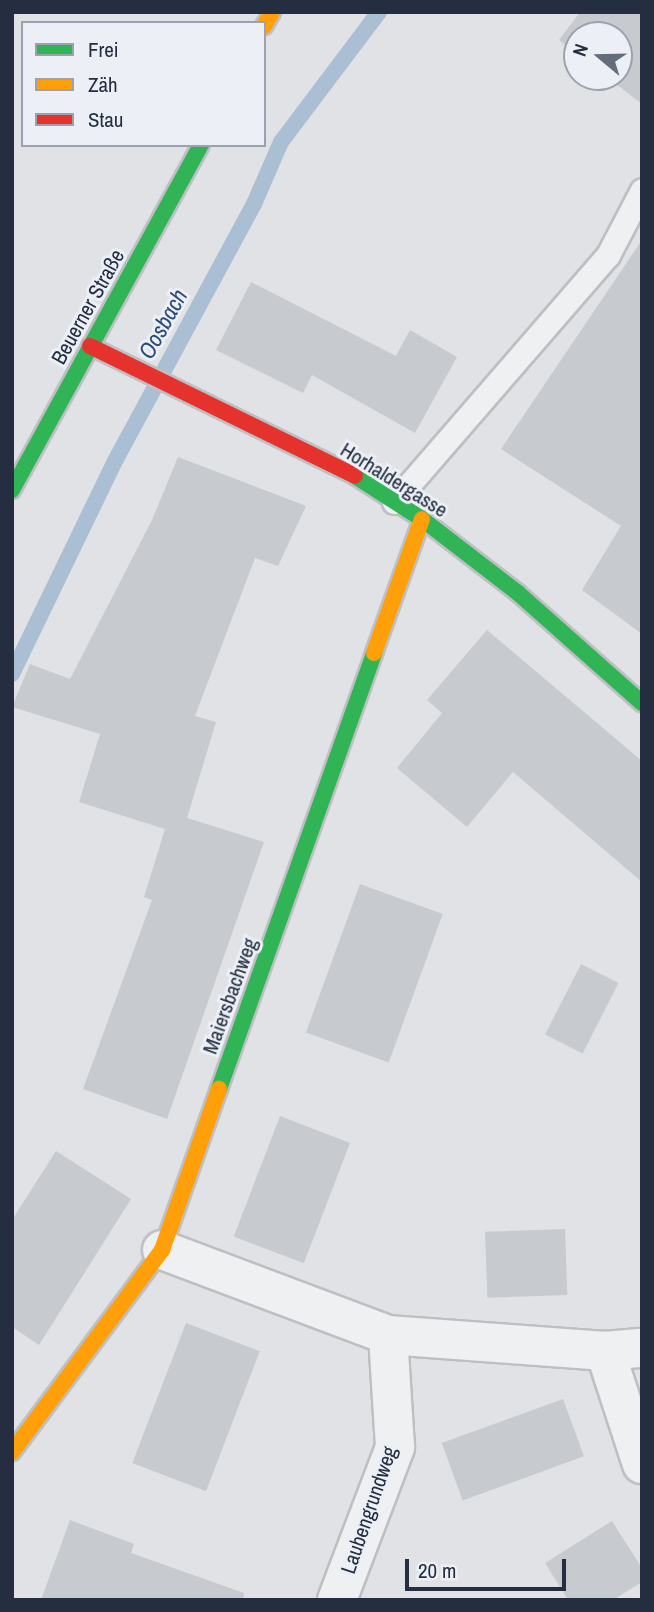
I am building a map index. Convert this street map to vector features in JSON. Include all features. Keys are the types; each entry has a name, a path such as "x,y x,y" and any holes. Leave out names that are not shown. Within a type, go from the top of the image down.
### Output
{"street":[{"name":"Beuerner Straße","path":"12,490 200,147"},
{"name":"Horhaldergasse","path":"90,346 176,391 351,474 422,519 518,593 642,703"},
{"name":"Maiersbachweg","path":"12,1452 162,1250 422,519"},
{"path":"162,1250 388,1335 623,1350 642,1464"},
{"name":"Laubengrundweg","path":"337,1600 395,1447 388,1335"}],"lane":[{"path":"394,502 608,255 642,190"}],"building":[{"path":"580,12 642,12 642,104 625,91 633,91 633,21 573,21"},
{"path":"642,240 642,634 582,590 621,526 501,449"},
{"path":"251,282 396,356 410,330 457,357 415,433 312,375 303,393 216,350"},
{"path":"178,457 306,506 278,566 255,558 195,716 216,722 187,818 264,842 167,1119 83,1089 152,900 144,897 165,829 79,802 100,734 12,707 30,664 70,679 152,520"},
{"path":"487,630 642,761 642,882 513,772 467,827 397,768 442,713 427,700"},
{"path":"360,884 443,914 389,1063 306,1032"},
{"path":"581,964 618,983 583,1053 545,1034"},
{"path":"280,1116 350,1143 304,1263 234,1236"},
{"path":"56,1151 131,1199 39,1345 12,1327 12,1220"},
{"path":"565,1229 567,1295 487,1298 485,1232"},
{"path":"186,1323 260,1351 206,1491 132,1463"},
{"path":"563,1399 584,1456 463,1500 442,1443"},
{"path":"70,1520 134,1544 131,1553 244,1593 243,1600 41,1600"},
{"path":"612,1521 642,1568 642,1582 613,1600 568,1600 545,1563"}],"waterway":[{"name":"Oosbach","path":"12,674 115,461 254,204 281,142 379,12"}],"traffic: fast":[{"path":"12,490 200,147"},
{"path":"355,476 422,519 518,593 642,703"},
{"path":"219,1089 374,653"}],"traffic: slow":[{"path":"266,22 272,12"},
{"path":"374,653 422,519"},
{"path":"12,1452 162,1250 219,1089"}],"traffic: jam":[{"path":"90,346 355,476"}]}
